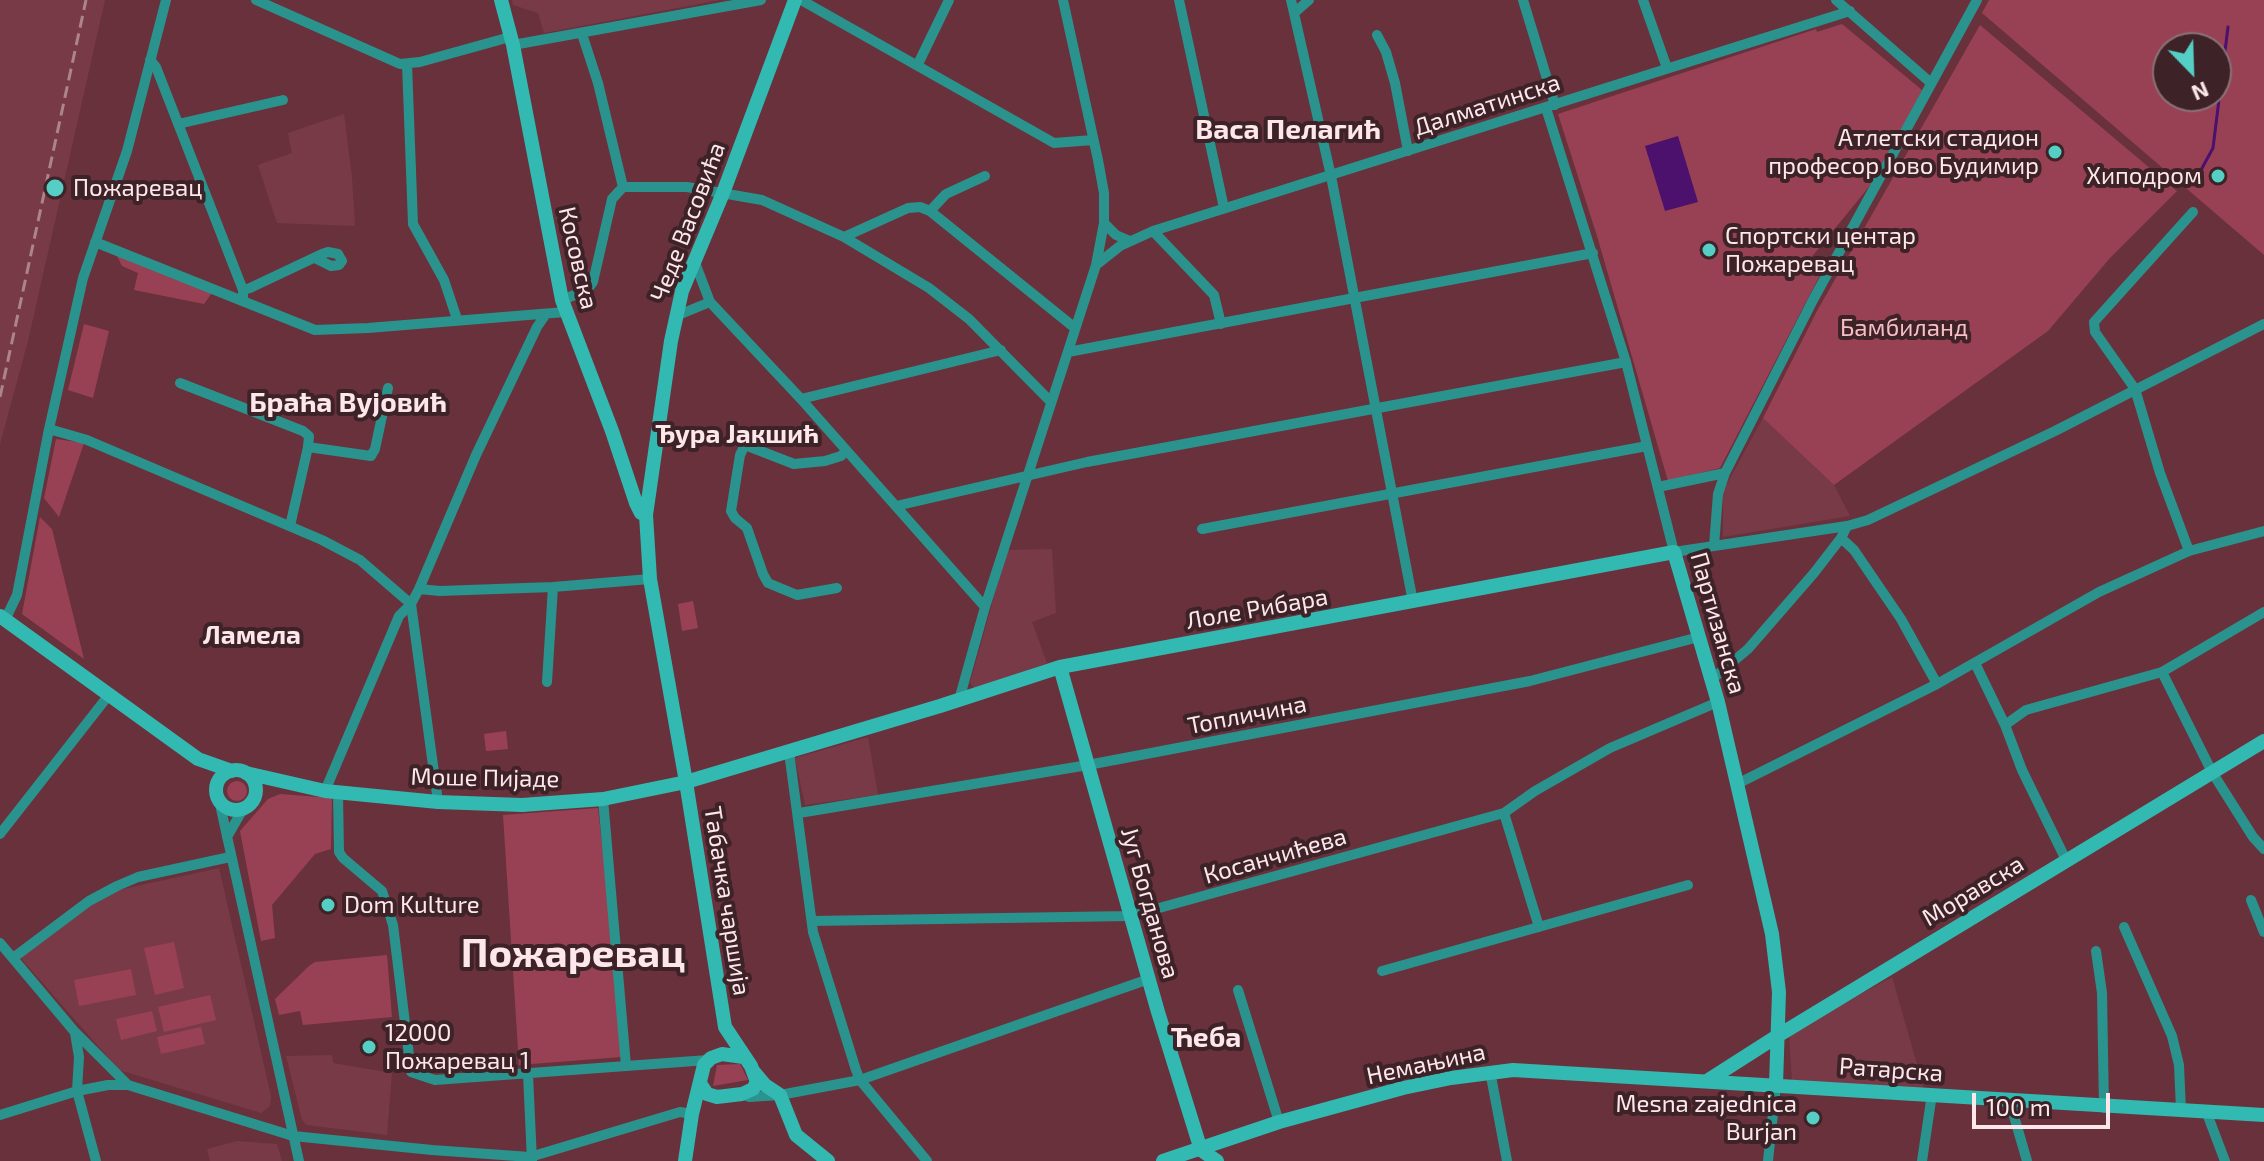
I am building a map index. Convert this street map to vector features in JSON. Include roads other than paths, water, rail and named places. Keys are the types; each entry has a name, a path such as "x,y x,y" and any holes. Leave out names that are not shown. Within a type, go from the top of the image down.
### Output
{"street":[{"path":"3,618 17,595 49,429 83,278 127,151 166,0"},
{"path":"256,0 344,40 407,64 512,41 582,34 761,0"},
{"name":"Косовска","path":"501,0 512,41 563,306 639,510 646,515"},
{"name":"Чеде Васовића","path":"646,515 676,316 694,260 723,193 795,0"},
{"path":"801,0 1054,143 1093,140"},
{"path":"918,64 949,0"},
{"path":"959,700 985,607 1096,265 1104,223 1104,193 1063,0"},
{"path":"1179,0 1224,208"},
{"path":"1291,0 1331,176 1413,602"},
{"path":"1294,13 1309,0"},
{"name":"Партизанска","path":"1523,0 1718,702 1772,934 1779,992 1779,1035 1768,1161"},
{"path":"1643,0 1667,68"},
{"path":"1836,0 1931,83"},
{"path":"1714,546 1718,494 1725,473 1813,300 1977,0"},
{"name":"Далматинска","path":"1096,265 1130,241 1153,231 1850,11"},
{"path":"582,34 609,121 623,187"},
{"path":"1377,35 1393,74 1408,151"},
{"path":"150,60 156,67 243,295"},
{"path":"407,64 413,224 444,280 457,319"},
{"path":"178,124 283,100"},
{"path":"930,211 946,194 985,176"},
{"path":"95,242 243,295 315,330 546,314 587,290 593,282 612,199 623,187 687,187 762,200 844,237 929,288 969,319 1050,401"},
{"path":"844,237 908,208 920,207 930,211 1075,328"},
{"path":"2189,551 2160,473 2135,389 2095,332 2094,322 2193,212"},
{"path":"1104,223 1116,235 1130,241"},
{"path":"1153,231 1214,295 1221,324"},
{"path":"1068,352 1593,253"},
{"path":"243,295 315,258"},
{"path":"694,260 710,302 801,399 985,607"},
{"path":"676,316 710,302"},
{"path":"546,314 476,455 419,589 411,604 399,616 331,792 339,852 386,897 396,942 409,1066 414,1073 435,1080 626,1066 737,1054 743,1057 765,1085 780,1095 796,1135 828,1161"},
{"name":"Лоле Рибара","path":"686,782 1060,667 1674,552 1847,526 1904,503 2264,324"},
{"path":"801,399 1001,350"},
{"path":"896,506 1027,474 1626,362"},
{"path":"180,383 307,433 308,447 290,526"},
{"path":"308,447 371,456 388,388"},
{"path":"49,429 87,440 290,526 360,560 411,604 438,802"},
{"path":"837,588 797,595 768,583 747,528 731,511 740,455 745,445 794,464 825,461 846,451"},
{"path":"1202,529 1647,446"},
{"path":"627,476 650,473"},
{"path":"1658,487 1725,473"},
{"name":"Табачка чаршија","path":"646,515 650,579 725,1027 743,1057"},
{"path":"1711,680 1748,649 1841,538 1847,526"},
{"path":"1737,784 1937,684 2099,592 2189,551 2264,531"},
{"path":"1841,538 1854,550 1901,619 1937,684"},
{"path":"419,589 553,587 650,579"},
{"path":"547,682 553,587"},
{"path":"2005,725 2026,710 2162,672 2264,612"},
{"name":"Моше Пијаде","path":"3,618 198,759 239,772 331,792 438,802 522,805 603,799 686,782"},
{"name":"Топличина","path":"799,813 1088,765 1530,681 1699,637"},
{"path":"1975,663 2066,860"},
{"name":"Југ Богданова","path":"1060,667 1130,916 1201,1149"},
{"path":"2162,672 2212,772 2253,837 2264,849"},
{"path":"0,834 108,696"},
{"name":"Косанчићева","path":"812,921 1130,916 1504,813 1535,791 1610,748 1718,702"},
{"name":"Моравска","path":"1706,1082 2264,741"},
{"path":"789,752 812,921 820,958 860,1080 927,1161"},
{"name":"Моше Пијаде","path":"198,759 218,795"},
{"path":"255,796 255,783 239,772 220,779 218,795 230,857 273,1035 299,1161"},
{"path":"227,837 243,809 255,796 283,782"},
{"path":"218,795 229,809 243,809"},
{"path":"603,799 626,1066"},
{"path":"1504,813 1539,927"},
{"path":"13,958 89,901 117,886 138,877 230,857"},
{"path":"1382,971 1688,885"},
{"path":"2251,900 2264,932"},
{"path":"2124,927 2172,1036 2179,1065 2181,1110"},
{"path":"0,943 74,1031 128,1085"},
{"path":"2096,951 2104,1025 2104,1108"},
{"path":"742,1094 749,1097 780,1095 860,1080 1149,979"},
{"path":"1238,990 1279,1122"},
{"name":"Табачка чаршија","path":"711,1058 725,1027"},
{"path":"74,1031 79,1057 77,1091 96,1161"},
{"path":"685,1161 704,1065 711,1058"},
{"path":"701,1085 707,1094 717,1097 742,1094 755,1086 754,1071"},
{"path":"1490,1071 1507,1161"},
{"name":"Немањина","path":"1163,1161 1279,1122 1403,1088 1490,1071 1706,1082"},
{"path":"528,1074 531,1159"},
{"name":"Ратарска","path":"1706,1082 2009,1099 2104,1108 2264,1115"},
{"path":"0,1115 77,1091 128,1085 293,1136 531,1159 672,1115 692,1114 717,1097"},
{"path":"1922,1161 1932,1094"},
{"path":"2009,1099 2027,1161"},
{"path":"2206,1111 2225,1161"},
{"path":"1201,1149 1217,1161"}],"waterway":[{"path":"2195,181 2213,148 2228,27"}],"railway":[{"path":"0,397 86,0"}],"place":[{"name":"Атлетски стадион професор Јово Будимир","path":"2055,152"},
{"name":"Хиподром","path":"2218,176"},
{"name":"Пожаревац","path":"55,188"},
{"name":"Спортски центар Пожаревац","path":"1709,250"},
{"name":"Dom Kulture","path":"328,905"},
{"name":"12000 Пожаревац 1","path":"369,1047"},
{"name":"Mesna zajednica Burjan","path":"1813,1118"}],"district":[{"name":"Васа Пелагић","path":"1288,130"},
{"name":"Браћа Вујовић","path":"348,403"},
{"name":"Ђура Јакшић","path":"737,434"},
{"name":"Ламела","path":"252,635"},
{"name":"Пожаревац","path":"573,954"},
{"name":"Ћеба","path":"1206,1038"}],"park label":[{"name":"Бамбиланд","path":"1904,328"}]}
